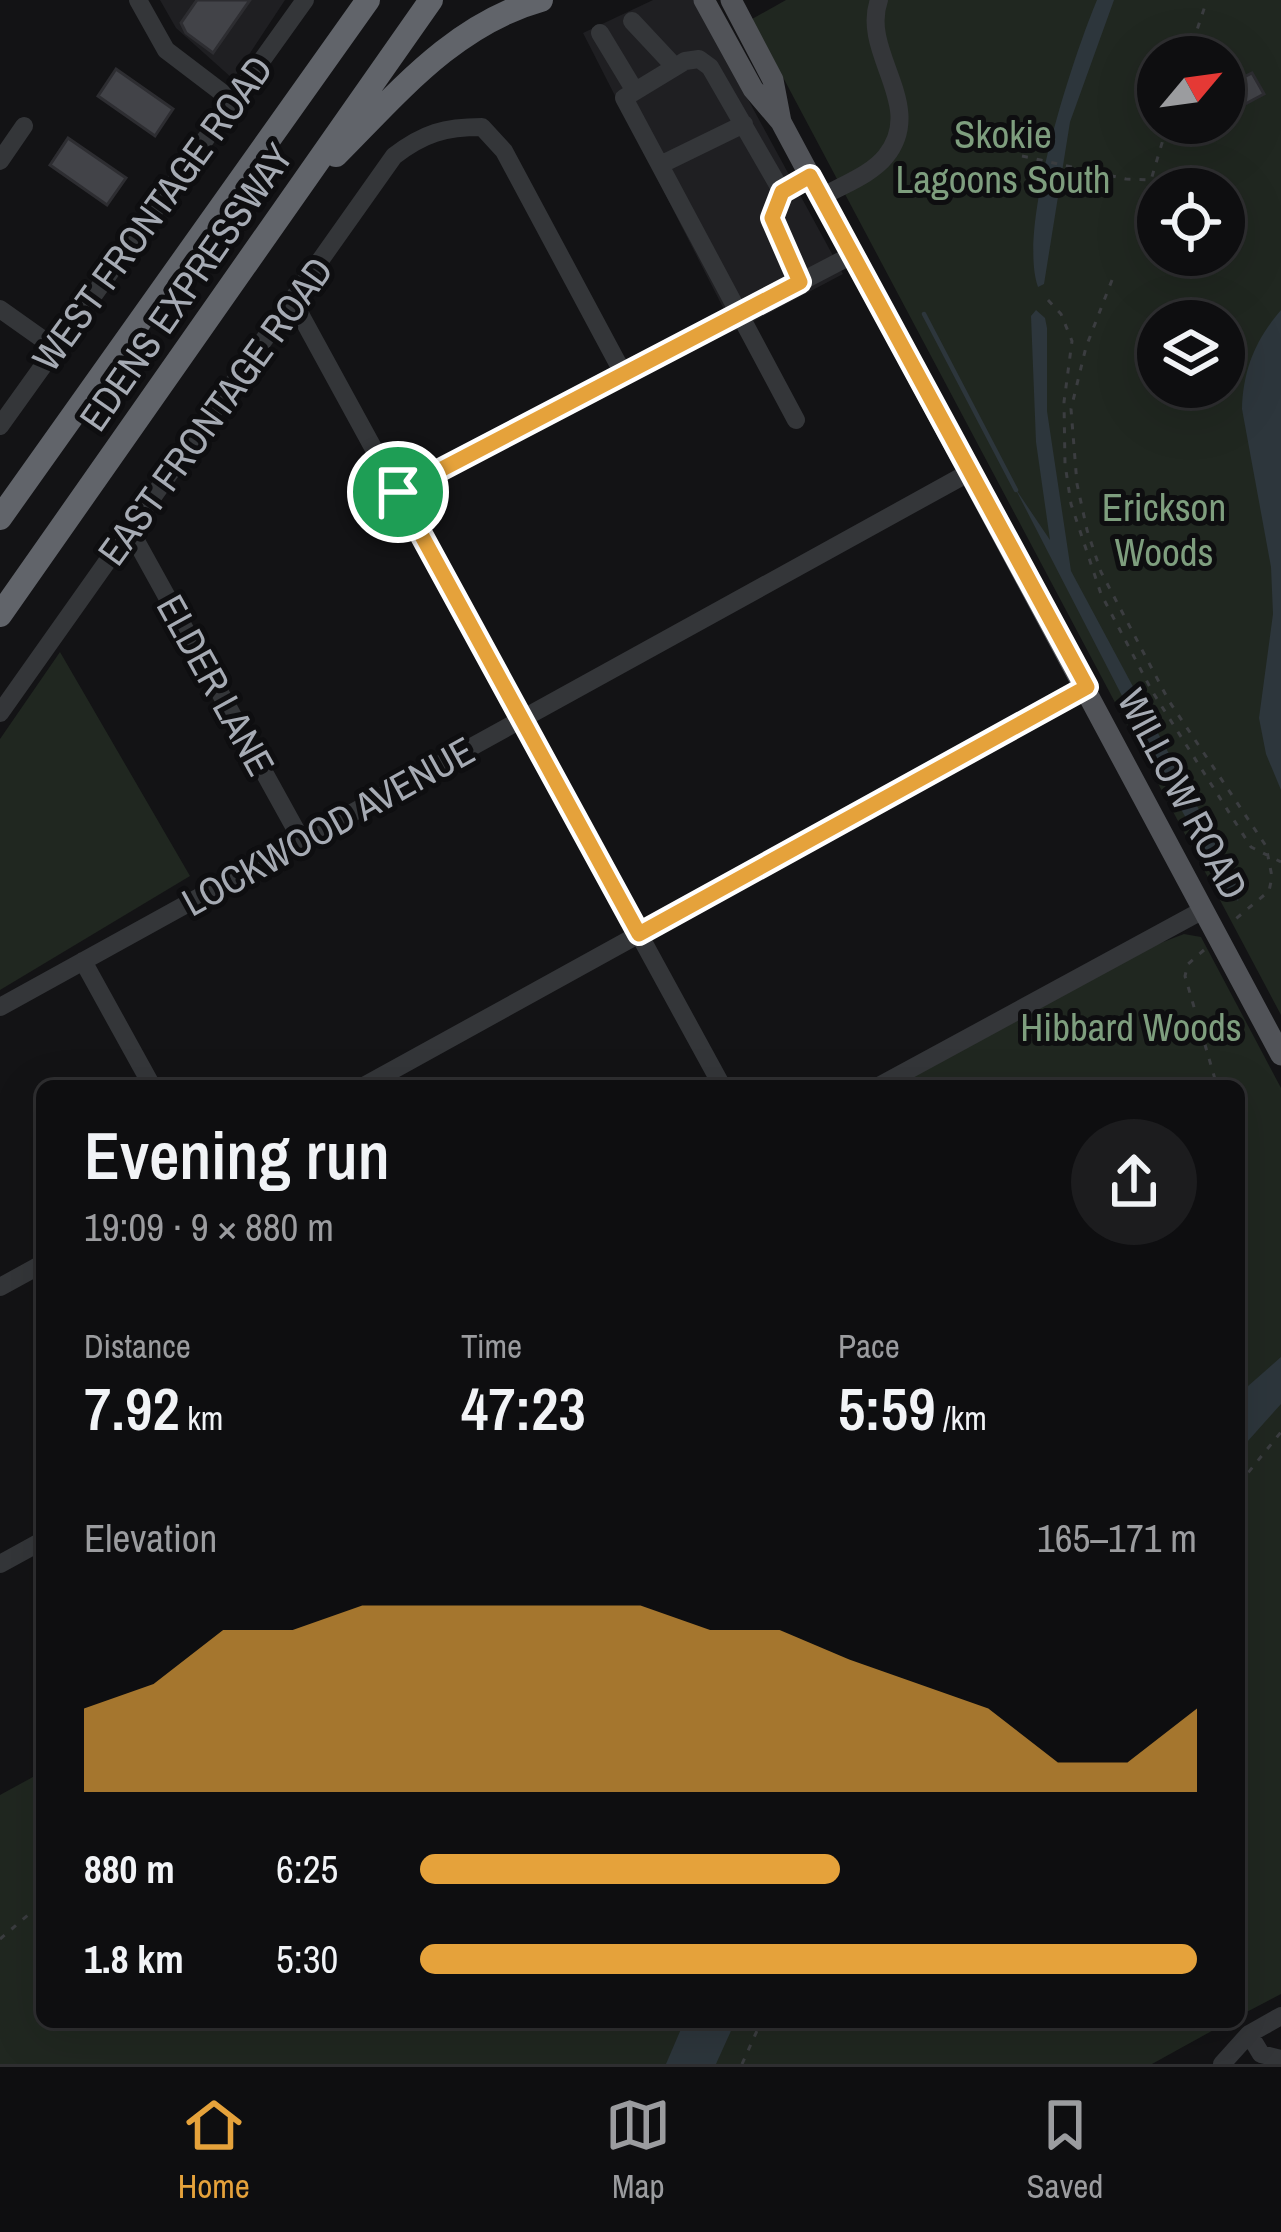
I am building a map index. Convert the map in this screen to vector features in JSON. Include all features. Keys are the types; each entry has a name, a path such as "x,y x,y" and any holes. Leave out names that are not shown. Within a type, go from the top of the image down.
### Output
{"highway":[{"path":"303,90 346,0"},
{"name":"EDENS EXPRESSWAY","path":"0,518 368,0"},
{"name":"EDENS EXPRESSWAY","path":"0,615 431,0"},
{"path":"287,203 415,72 465,36 541,0"}],"main road":[{"name":"WILLOW ROAD","path":"704,0 753,89 782,122 1281,1055"},
{"name":"WILLOW ROAD","path":"731,0 773,80 782,122"}],"street":[{"name":"WEST FRONTAGE ROAD","path":"0,426 305,0"},
{"path":"822,197 877,164 887,155 898,130 897,94 873,23 879,0"},
{"path":"140,1 166,50 233,101"},
{"path":"632,21 675,67"},
{"path":"600,33 635,91"},
{"path":"782,192 710,67 698,59 675,67 624,98 796,420"},
{"path":"660,165 744,124"},
{"path":"0,161 25,126"},
{"name":"EAST FRONTAGE ROAD","path":"0,713 394,156 418,137 446,127 482,127 504,151 624,375"},
{"path":"800,282 772,218 782,192 810,176"},
{"path":"398,492 853,255"},
{"path":"294,303 719,1080"},
{"path":"0,309 55,348"},
{"name":"LOCKWOOD AVENUE","path":"0,1007 970,472"},
{"name":"ELDER LANE","path":"130,530 302,841"},
{"path":"375,1080 1087,687"},
{"path":"890,1080 1203,910"},
{"path":"83,961 149,1080"},
{"path":"0,1287 36,1267"},
{"path":"0,1564 36,1544"},
{"path":"1222,2064 1249,2034 1281,2016"},
{"path":"1249,2034 1261,2054 1281,2060"}],"path":[{"path":"1195,36 1207,0"},
{"path":"1022,156 1151,180 1162,144"},
{"path":"1112,280 1086,347 1071,409 1077,484 1101,572 1146,660 1190,737 1271,856 1269,891 1235,919"},
{"path":"1048,300 1061,314 1072,341 1064,401 1066,464 1071,504 1101,594 1196,764 1251,847 1281,862"},
{"path":"1207,948 1188,964 1185,976 1215,1080"},
{"path":"1245,1477 1281,1432"},
{"path":"0,1939 36,1908"},
{"path":"742,2064 757,2028"}],"shaded area":[{"path":"160,0 285,0 233,79 176,28"},
{"path":"653,0 694,0 843,274 735,331 583,33"},
{"path":"1097,0 1114,0 1070,122 1044,284 1038,287 1033,260 1041,186 1062,101"},
{"path":"1036,310 1047,328 1047,411 1071,571 1241,888 1238,901 1224,887 1171,791 1015,488 1050,540 1036,442 1031,316"},
{"path":"1281,310 1281,790 1266,754 1259,718 1273,614 1271,567 1242,409 1252,356"},
{"path":"1281,1357 1281,1404 1245,1444 1245,1389"},
{"path":"681,2028 732,2028 716,2064 666,2064"}],"green space":[{"name":"Skokie Lagoons South","path":"786,0 1281,0 1281,1015 752,19"},
{"path":"60,652 190,876 0,990 0,739"},
{"name":"Hibbard Woods","path":"1184,934 1201,937 1281,1088 1281,1994 1245,2013 1245,1080 906,1080 1150,947"},
{"path":"36,1775 36,2028 1217,2028 1152,2064 0,2064 0,1795"}],"building":[{"path":"197,0 250,0 213,53 186,33 181,23"},
{"path":"116,69 173,109 155,136 98,96"},
{"path":"1252,73 1264,94 1245,104 1245,76"},
{"path":"68,138 126,178 107,205 50,165"}],"waterway":[{"path":"924,314 1016,490"}],"route":[{"path":"810,176 1087,687 639,934 398,492 800,282 772,218 782,192 810,176"}],"park label":[{"name":"Erickson Woods","path":"1164,530"}]}
